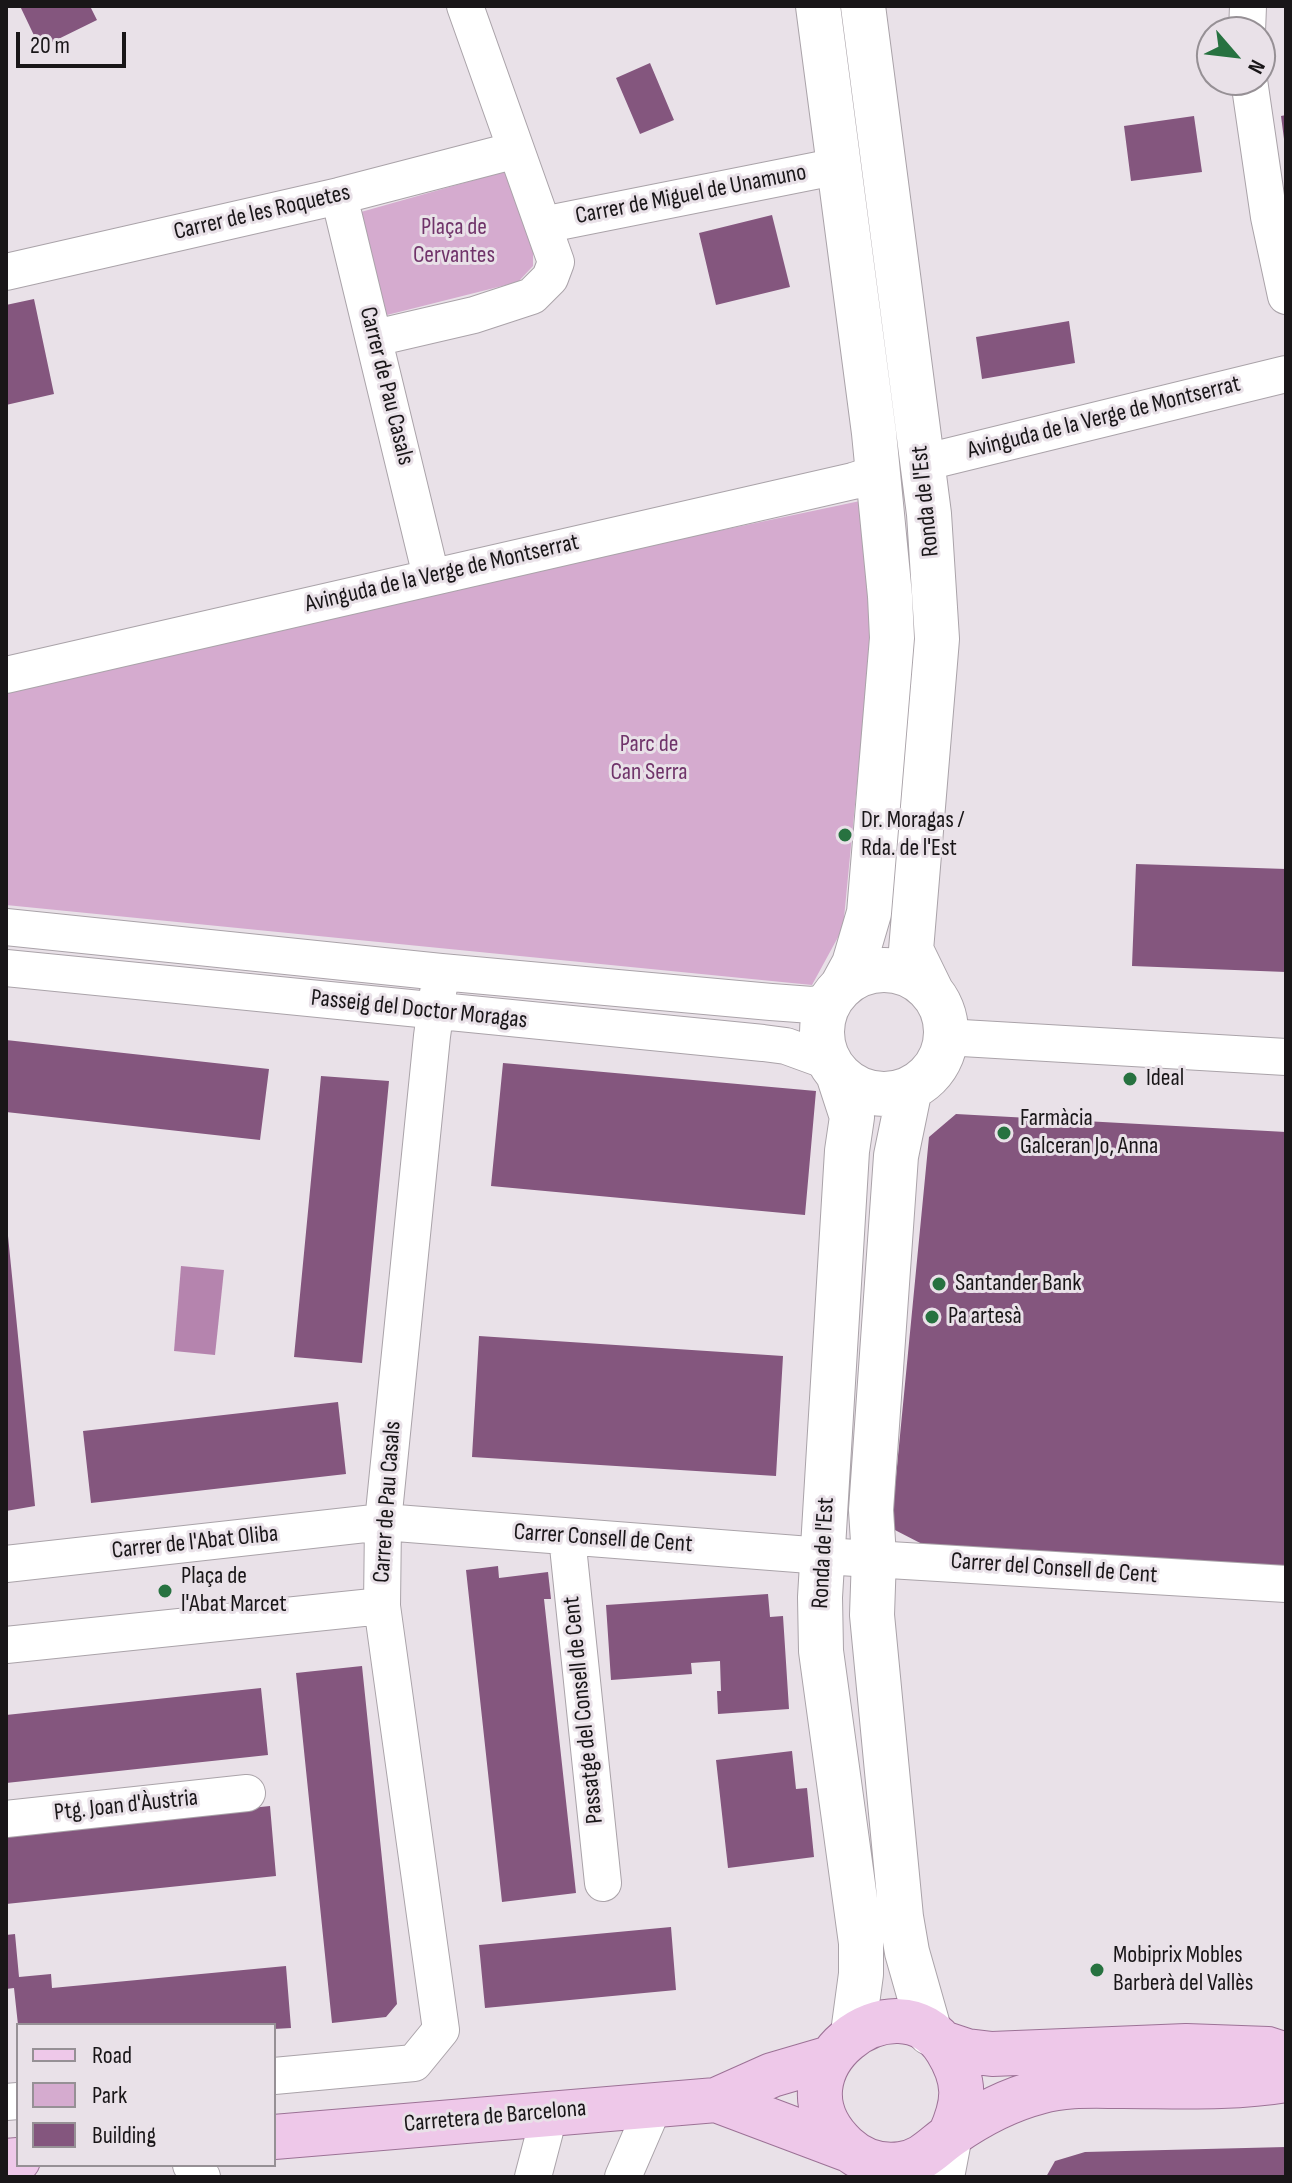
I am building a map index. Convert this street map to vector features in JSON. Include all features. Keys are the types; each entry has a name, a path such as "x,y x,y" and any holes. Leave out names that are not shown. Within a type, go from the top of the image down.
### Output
{"main road":[{"path":"1286,2055 1268,2049 1186,2046 992,2054 967,2051 909,2023 886,2022 842,2045 821,2084 822,2111 831,2131 857,2160 904,2164 929,2154 950,2135 1011,2100 1041,2091 1074,2086 1251,2086 1286,2080"},
{"path":"936,2038 960,2075 962,2092 959,2114 950,2135"},
{"name":"Carretera de Barcelona","path":"276,2137 716,2100 842,2045"},
{"name":"Carretera de Barcelona","path":"716,2100 857,2160"}],"street":[{"path":"375,338 474,315 532,296 550,278 556,262 465,6"},
{"name":"Ronda de l'Est","path":"818,6 878,473 892,638 869,913 854,964 836,994"},
{"name":"Ronda de l'Est","path":"863,6 929,514 937,639 911,950 932,993"},
{"path":"1251,96 1269,217 1286,296"},
{"name":"Carrer de les Roquetes","path":"8,261 339,196 516,150"},
{"name":"Carrer de Miguel de Unamuno","path":"543,225 839,166"},
{"name":"Carrer de Pau Casals","path":"339,196 431,576"},
{"name":"Avinguda de la Verge de Montserrat","path":"922,463 1286,374"},
{"name":"Avinguda de la Verge de Montserrat","path":"6,675 878,473"},
{"name":"Passeig del Doctor Moragas","path":"6,927 771,1002 812,1005 836,994"},
{"name":"Passeig del Doctor Moragas","path":"6,968 763,1043 786,1046 834,1068"},
{"path":"888,970 912,977 932,993 944,1018 945,1037 938,1062 921,1081 889,1094 866,1092 834,1068 822,1032 822,1022 836,994 863,973 888,970"},
{"name":"Carrer de Pau Casals","path":"276,2076 414,2063 441,2030 382,1606 383,1522 434,1012 441,972"},
{"path":"945,1037 1286,1057"},
{"name":"Ronda de l'Est","path":"834,1068 852,1117 847,1151 820,1597 821,1651 861,1943 859,1989 842,2045"},
{"name":"Ronda de l'Est","path":"910,1088 896,1156 876,1423 871,1510 874,1557 872,1615 901,1917 907,1952 936,2038"},
{"name":"Carrer Consell de Cent","path":"383,1522 823,1556"},
{"name":"Carrer de l'Abat Oliba","path":"6,1564 383,1522"},
{"name":"Passatge del Consell de Cent","path":"567,1537 603,1883"},
{"name":"Carrer del Consell de Cent","path":"823,1556 1286,1584"},
{"path":"6,1645 382,1606"},
{"name":"Ptg. Joan d'Àustria","path":"6,1819 247,1793"},
{"path":"623,2177 655,2103"},
{"path":"533,2177 550,2112"},
{"path":"942,2177 950,2135"}],"green space":[{"name":"Plaça de Cervantes","path":"506,171 533,247 533,266 518,282 383,316 361,212"},
{"name":"Parc de Can Serra","path":"860,501 871,640 843,928 812,985 6,905 6,681"}],"shaded area":[{"path":"181,1266 224,1270 215,1355 174,1351"}],"building":[{"path":"20,6 90,6 97,20 40,48"},
{"path":"650,63 674,120 640,134 616,78"},
{"path":"1286,115 1286,139 1284,139 1281,116"},
{"path":"1194,116 1202,172 1131,181 1124,126"},
{"path":"772,215 790,287 716,305 699,233"},
{"path":"34,299 54,394 6,405 6,305"},
{"path":"1069,321 1075,363 982,379 976,337"},
{"path":"1136,864 1286,869 1286,972 1132,966"},
{"path":"6,1040 269,1069 260,1140 6,1112"},
{"path":"503,1063 816,1091 805,1215 491,1186"},
{"path":"321,1076 389,1081 362,1363 294,1357"},
{"path":"956,1114 1286,1132 1286,1569 926,1546 891,1528 929,1137"},
{"path":"6,1236 35,1506 6,1511"},
{"path":"479,1336 783,1356 776,1476 472,1457"},
{"path":"338,1402 346,1474 91,1503 83,1431"},
{"path":"498,1566 499,1578 548,1572 551,1599 544,1599 576,1893 502,1902 466,1570"},
{"path":"768,1594 770,1617 783,1616 789,1709 718,1714 720,1661 691,1663 692,1674 611,1680 606,1605"},
{"path":"362,1666 397,2004 386,2017 332,2023 296,1673"},
{"path":"261,1688 268,1755 6,1783 6,1715"},
{"path":"792,1751 796,1789 807,1788 814,1857 728,1868 716,1760"},
{"path":"270,1806 276,1876 6,1904 6,1834"},
{"path":"671,1927 676,1990 485,2008 479,1945"},
{"path":"15,1934 19,1977 51,1974 52,1988 286,1966 291,2028 276,2029 276,2023 18,2023 14,1988 6,1989 6,1935"},
{"path":"1286,2147 1286,2177 1046,2177 1055,2161 1085,2152"}],"place":[{"name":"Dr. Moragas / Rda. de l'Est","path":"845,835"},
{"name":"Ideal","path":"1130,1079"},
{"name":"Farmàcia Galceran Jo, Anna","path":"1004,1133"},
{"name":"Santander Bank","path":"939,1284"},
{"name":"Pa artesà","path":"932,1317"},
{"name":"Plaça de l'Abat Marcet","path":"165,1591"},
{"name":"Mobiprix Mobles Barberà del Vallès","path":"1097,1970"}]}
